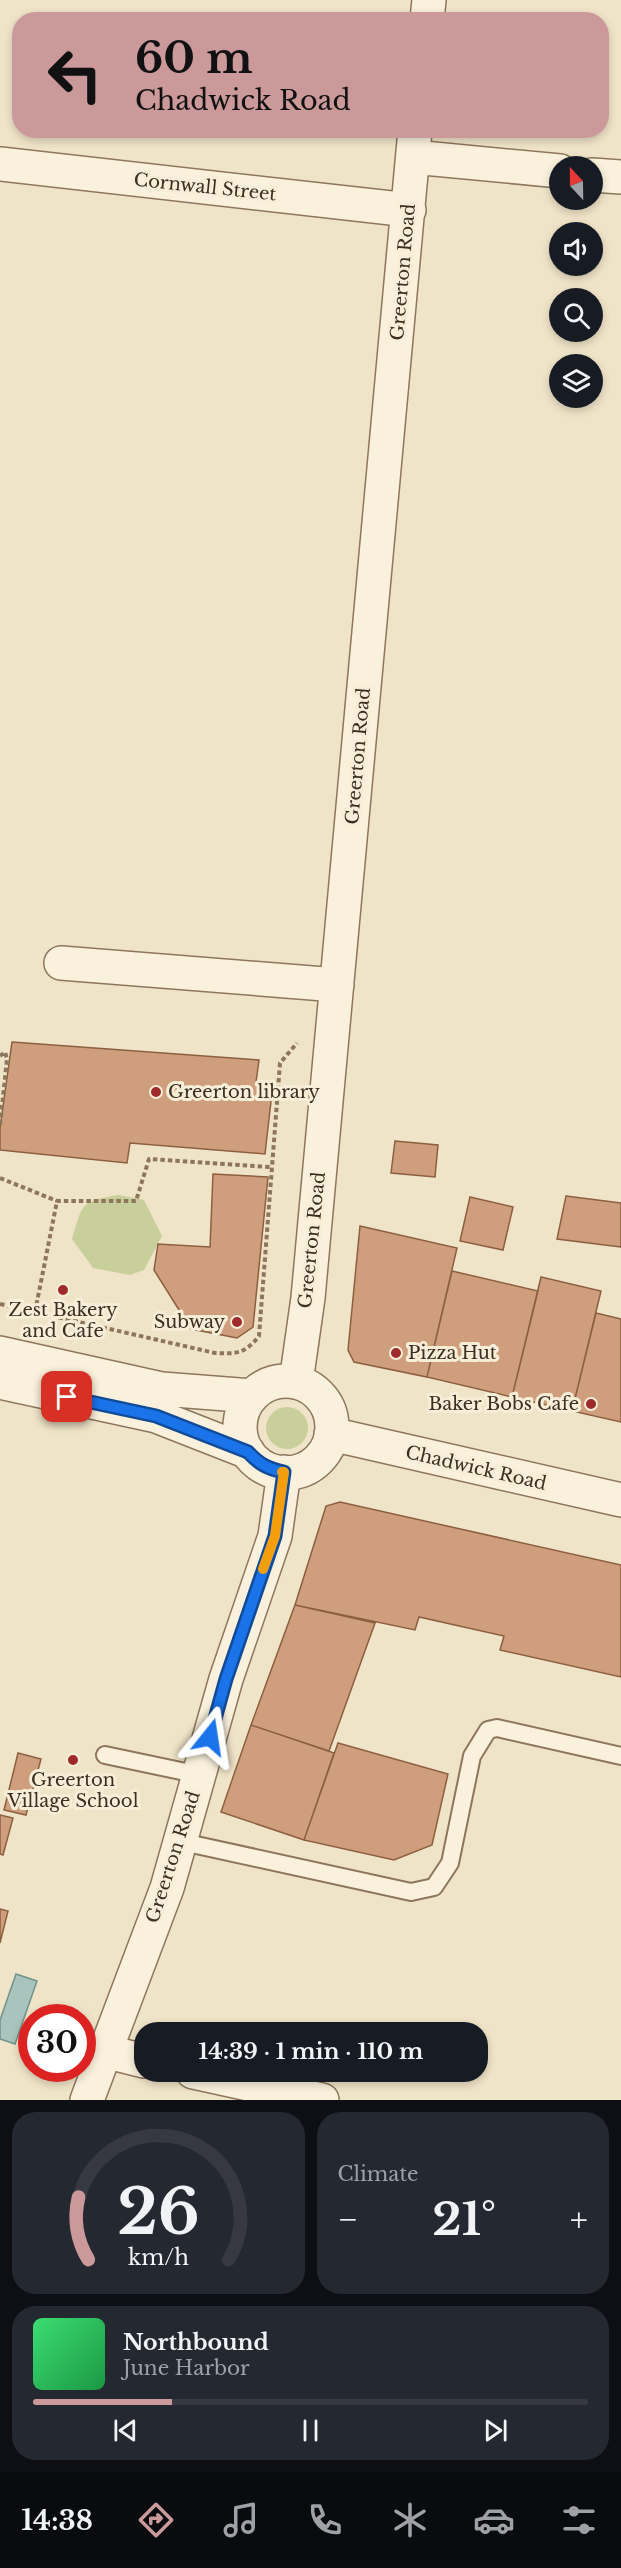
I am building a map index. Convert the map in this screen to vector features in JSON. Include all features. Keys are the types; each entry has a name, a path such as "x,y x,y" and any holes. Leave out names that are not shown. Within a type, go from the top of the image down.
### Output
{"street":[{"path":"414,144 549,169"},
{"name":"Greerton Road","path":"296,1382 308,1298 414,144"},
{"name":"Cornwall Street","path":"0,164 409,210"},
{"path":"603,176 621,177"},
{"path":"61,963 337,985"},
{"path":"0,1353 162,1389 252,1396"},
{"path":"0,1382 156,1416 248,1452 264,1466 284,1472 297,1471 309,1466 327,1447 332,1434 332,1420 328,1407 309,1387 296,1382 280,1381 265,1386 252,1396 244,1408 240,1423 242,1438 248,1452"},
{"name":"Chadwick Road","path":"332,1434 621,1500"},
{"name":"Greerton Road","path":"87,2100 166,1888 226,1679 275,1536 284,1472"},
{"path":"104,2051 134,2058"},
{"path":"239,2082 322,2100"}],"lane":[{"path":"178,1841 411,1892 434,1887 450,1863 472,1756 488,1730 496,1728 621,1756"},
{"path":"105,1755 200,1775"}],"path":[{"path":"0,1304 215,1353 235,1354 251,1347 259,1336 270,1167 280,1063 299,1040"},
{"path":"0,1056 4,1052 7,1059 0,1125"},
{"path":"0,1178 57,1201 136,1201 149,1159 270,1167"},
{"path":"35,1312 57,1201"}],"green space":[{"path":"118,1195 144,1200 162,1236 144,1270 130,1275 93,1268 72,1239 78,1218 85,1206 96,1199"},
{"path":"287,1407 295,1408 302,1413 307,1420 307,1436 302,1443 295,1448 287,1449 279,1448 272,1443 267,1436 266,1428 267,1420 272,1413 279,1408"}],"water":[{"path":"16,1974 37,1981 29,2004 18,2004 18,2035 15,2044 0,2039 0,2020"}],"building":[{"path":"12,1042 259,1060 256,1082 273,1084 265,1154 130,1143 127,1163 0,1150 0,1128"},
{"path":"395,1141 438,1145 435,1177 391,1173"},
{"path":"213,1174 268,1177 253,1327 237,1338 191,1329 154,1270 158,1244 210,1247"},
{"path":"566,1196 621,1203 621,1247 557,1239"},
{"path":"470,1197 513,1207 503,1250 460,1241"},
{"path":"360,1226 457,1248 427,1377 354,1362 348,1350"},
{"path":"452,1271 538,1291 512,1397 427,1377"},
{"path":"541,1277 601,1291 572,1411 512,1397"},
{"path":"596,1313 621,1319 621,1422 572,1411"},
{"path":"340,1502 621,1565 621,1677 500,1650 504,1636 419,1617 415,1630 295,1605 326,1506"},
{"path":"295,1605 375,1623 329,1751 251,1725"},
{"path":"251,1725 334,1753 304,1840 221,1812"},
{"path":"338,1743 448,1774 432,1845 394,1860 304,1840"},
{"path":"18,1753 41,1759 26,1815 4,1810"},
{"path":"0,1815 13,1818 3,1855 0,1854"},
{"path":"0,1909 8,1911 0,1943"}],"slow traffic":[{"path":"263,1569 275,1536 284,1472 282,1472"}],"place":[{"name":"Greerton library","path":"156,1092"},
{"name":"Zest Bakery and Cafe","path":"63,1290"},
{"name":"Subway","path":"237,1322"},
{"name":"Pizza Hut","path":"396,1353"},
{"name":"Baker Bobs Cafe","path":"591,1404"},
{"name":"Greerton Village School","path":"73,1760"}],"route":[{"path":"67,1397 156,1416 248,1452 257,1462 270,1470 284,1472 275,1536 226,1679 210,1737"}]}
